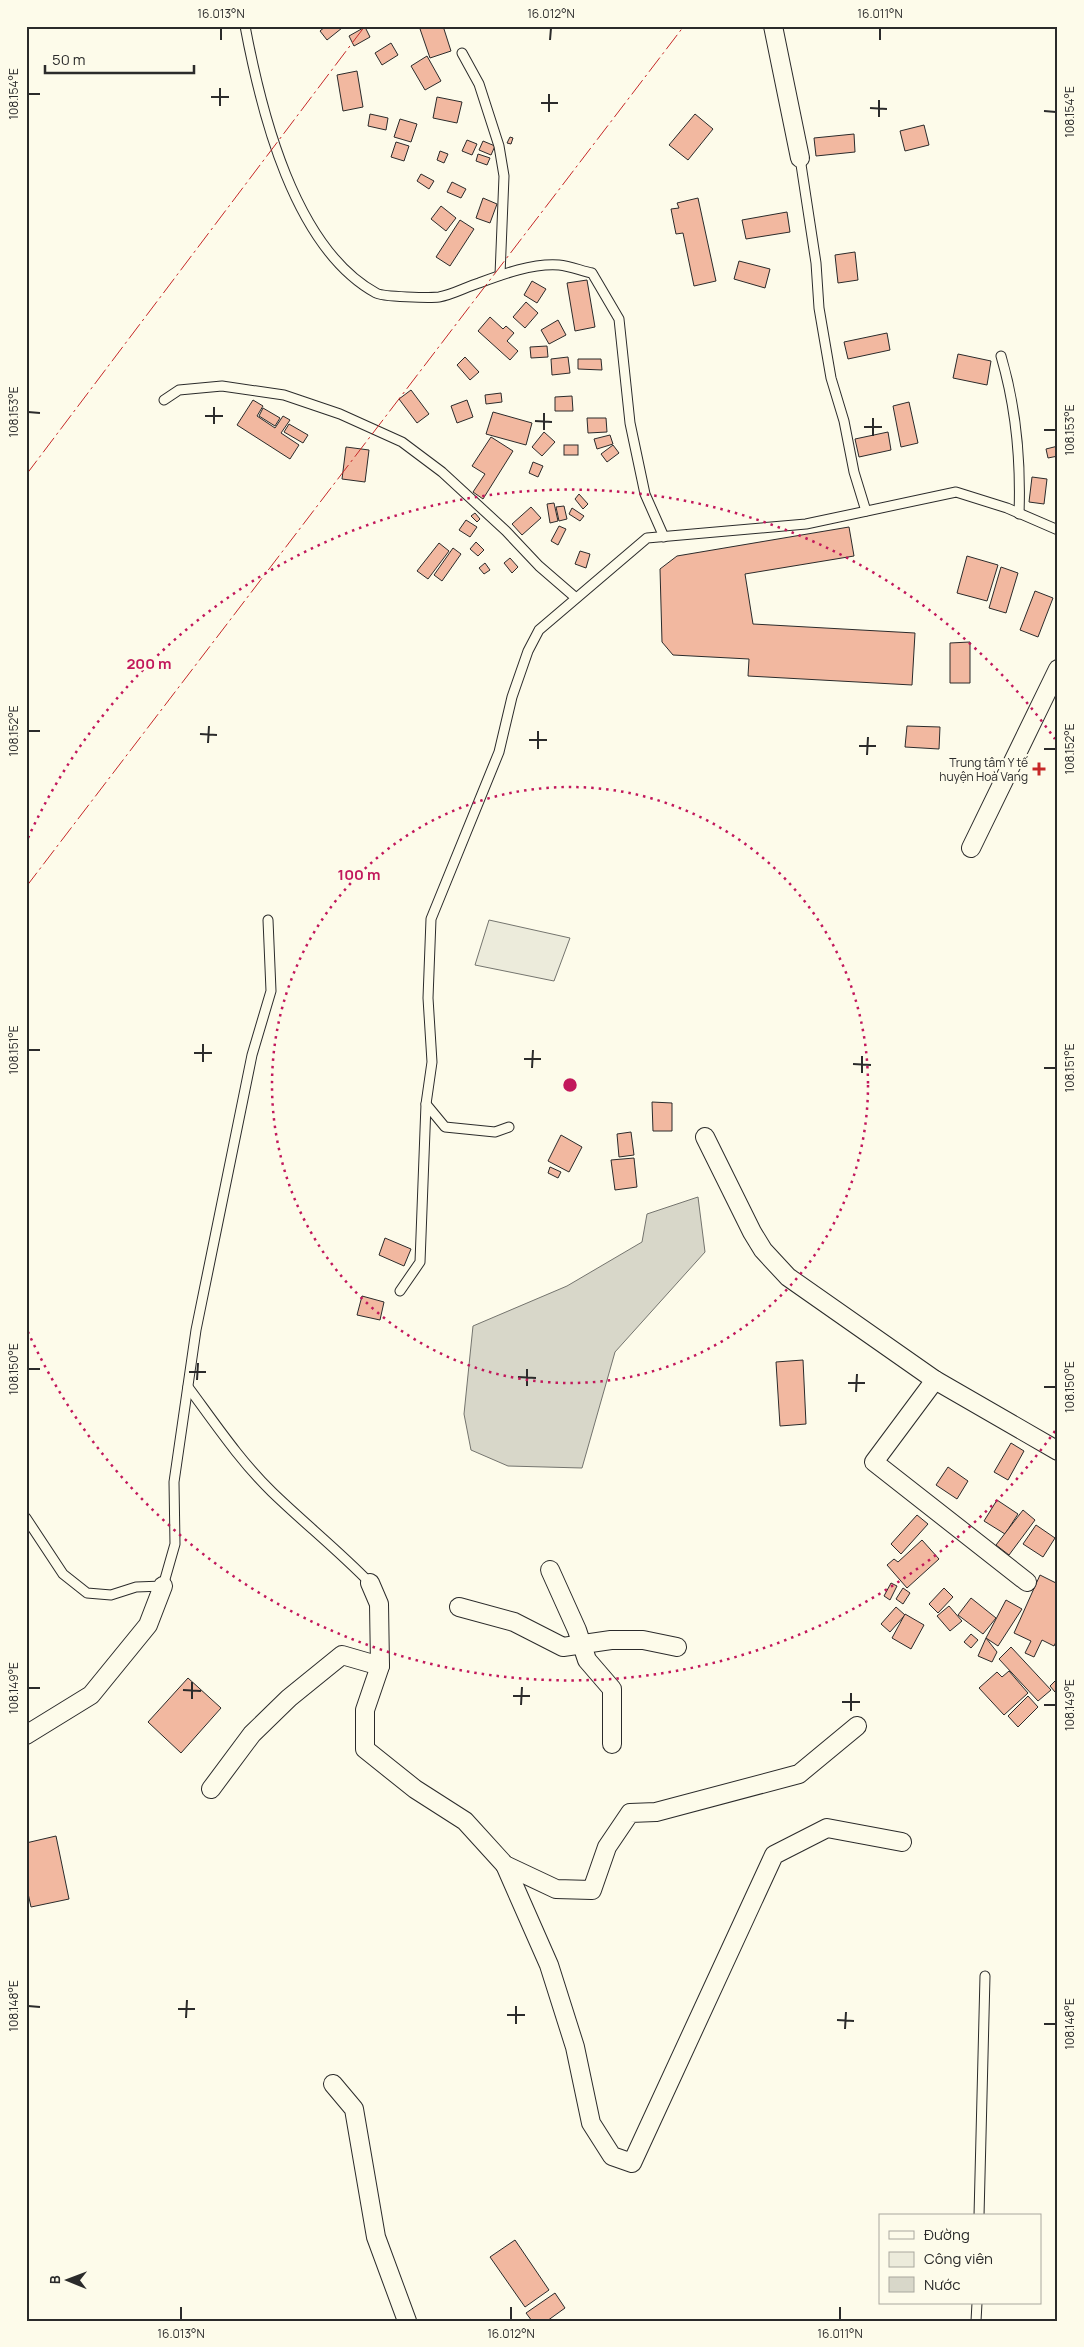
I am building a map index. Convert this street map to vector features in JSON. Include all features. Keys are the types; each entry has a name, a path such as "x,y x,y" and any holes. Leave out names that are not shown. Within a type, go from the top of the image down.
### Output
{"street":[{"path":"773,26 800,158"},
{"path":"971,848 1058,669"},
{"path":"705,1137 752,1232 776,1265 788,1277 935,1380 1058,1451"},
{"path":"935,1380 874,1462 1027,1582"},
{"path":"550,1570 587,1660 612,1689 612,1744"},
{"path":"370,1583 379,1604 380,1666 365,1710 365,1749 415,1789 465,1821 505,1864 549,1965 575,2047 591,2123 612,2156 632,2163 774,1855 827,1828 902,1842"},
{"path":"26,1734 91,1695 148,1625 163,1586"},
{"path":"459,1607 514,1622 563,1646 611,1640 643,1640 677,1647"},
{"path":"211,1789 252,1734 289,1698 342,1655 380,1666"},
{"path":"505,1864 556,1889 592,1890 608,1848 630,1814 656,1812 799,1774 857,1726"},
{"path":"333,2084 354,2109 376,2238 407,2321"}],"lane":[{"path":"245,26 262,109 279,161 328,253 358,281 378,295 440,297 518,270 559,265 592,273 619,319 630,423 645,494 664,537"},
{"path":"462,52 479,84 499,146 503,169 504,229 500,275"},
{"path":"800,158 814,246 819,308 831,378 844,421 854,472 866,511"},
{"path":"1001,356 1014,404 1020,482 1019,514"},
{"path":"164,400 179,390 222,386 284,395 340,414 402,442 442,472 506,531 539,566 576,598"},
{"path":"400,1291 420,1262 426,1104 432,1062 428,998 431,919 499,752 512,697 528,651 539,630 648,538 806,524 956,492 1058,530"},
{"path":"26,1518 63,1574 87,1593 111,1595 136,1587 163,1586 175,1544 174,1482 196,1330 252,1055 271,992 268,920"},
{"path":"426,1104 445,1127 495,1132 509,1127"},
{"path":"188,1386 225,1437 271,1491 342,1553 370,1583"},
{"path":"979,2214 985,1976"},
{"path":"976,2321 977,2304"}],"green space":[{"path":"489,920 570,938 554,981 475,965"}],"water":[{"path":"698,1197 705,1252 615,1352 582,1468 508,1466 471,1450 464,1414 473,1326 567,1286 642,1242 647,1214"}],"building":[{"path":"326,26 340,26 342,28 327,40 320,31"},
{"path":"419,26 443,26 451,51 430,58"},
{"path":"365,27 370,37 354,46 349,36"},
{"path":"391,43 398,55 382,65 375,53"},
{"path":"427,56 441,81 425,90 411,66"},
{"path":"357,71 363,107 343,111 337,75"},
{"path":"437,97 462,102 457,123 433,118"},
{"path":"370,114 388,118 386,130 368,126"},
{"path":"695,114 713,129 688,160 669,145"},
{"path":"400,119 417,124 411,142 394,137"},
{"path":"924,125 929,145 905,151 900,131"},
{"path":"854,134 855,152 816,156 814,138"},
{"path":"510,137 513,138 511,144 507,143"},
{"path":"467,140 477,144 472,155 462,151"},
{"path":"483,141 495,146 491,155 479,150"},
{"path":"396,142 409,146 404,161 391,157"},
{"path":"440,151 448,154 444,163 437,160"},
{"path":"478,154 490,158 487,165 476,161"},
{"path":"421,174 434,181 429,189 417,181"},
{"path":"452,182 466,189 461,198 447,192"},
{"path":"483,198 497,204 490,223 476,218"},
{"path":"698,198 716,281 694,286 683,233 676,234 671,209 679,208 677,203"},
{"path":"441,206 456,218 446,231 431,219"},
{"path":"787,212 790,232 746,239 742,220"},
{"path":"460,220 474,229 450,266 436,257"},
{"path":"855,252 858,280 838,283 835,255"},
{"path":"739,261 770,269 765,288 734,279"},
{"path":"587,280 595,327 575,331 567,283"},
{"path":"532,281 546,289 537,303 524,295"},
{"path":"526,302 538,313 525,328 513,317"},
{"path":"490,317 503,329 506,326 514,333 507,341 518,351 510,360 478,331"},
{"path":"558,320 566,335 549,344 541,330"},
{"path":"887,333 890,350 848,359 844,342"},
{"path":"547,346 548,357 531,358 530,347"},
{"path":"958,354 991,361 987,385 953,378"},
{"path":"465,357 479,372 470,380 457,365"},
{"path":"568,357 570,373 552,375 551,359"},
{"path":"578,359 601,359 602,370 578,369"},
{"path":"411,390 429,414 417,423 399,399"},
{"path":"501,393 502,402 486,404 485,395"},
{"path":"572,396 573,411 555,411 555,397"},
{"path":"253,400 263,406 257,416 275,428 283,416 290,420 281,433 299,445 290,459 237,425"},
{"path":"467,400 473,417 457,423 451,406"},
{"path":"909,402 918,443 901,447 893,406"},
{"path":"263,408 280,418 275,426 259,416"},
{"path":"493,412 532,423 526,445 486,434"},
{"path":"587,418 606,418 607,432 588,433"},
{"path":"289,424 308,435 303,443 284,432"},
{"path":"544,432 555,442 542,456 532,447"},
{"path":"888,432 891,450 859,457 855,439"},
{"path":"610,435 613,444 597,449 594,439"},
{"path":"491,437 513,451 483,499 473,492 485,474 472,466"},
{"path":"564,445 578,445 578,455 564,455"},
{"path":"613,445 619,453 607,462 601,454"},
{"path":"1058,446 1058,456 1048,458 1046,449"},
{"path":"346,447 369,450 365,482 342,479"},
{"path":"533,462 543,466 538,477 529,473"},
{"path":"1032,477 1047,479 1044,504 1029,502"},
{"path":"579,494 588,504 583,509 575,499"},
{"path":"554,503 558,521 550,523 547,504"},
{"path":"564,506 567,519 559,521 556,507"},
{"path":"531,507 541,518 522,535 512,524"},
{"path":"572,508 584,516 580,521 569,514"},
{"path":"475,513 480,519 477,522 471,516"},
{"path":"466,520 477,527 470,537 459,530"},
{"path":"559,526 566,529 558,545 551,541"},
{"path":"849,527 854,556 745,574 753,624 915,633 912,685 748,676 749,659 673,655 662,642 660,569 677,556"},
{"path":"476,542 484,550 478,556 470,549"},
{"path":"439,543 449,551 428,579 417,571"},
{"path":"453,548 461,554 442,581 434,575"},
{"path":"580,551 590,554 586,568 575,564"},
{"path":"967,556 998,565 987,601 957,593"},
{"path":"510,558 518,567 512,573 504,563"},
{"path":"485,563 490,570 484,574 479,568"},
{"path":"1001,567 1018,573 1006,613 989,608"},
{"path":"1035,591 1053,598 1038,637 1020,630"},
{"path":"970,642 970,683 950,683 950,643"},
{"path":"907,726 940,727 939,749 905,747"},
{"path":"652,1102 672,1103 672,1131 653,1131"},
{"path":"631,1132 634,1155 619,1157 617,1134"},
{"path":"561,1135 582,1147 569,1172 548,1161"},
{"path":"634,1158 637,1187 615,1190 611,1160"},
{"path":"550,1167 561,1172 558,1178 548,1173"},
{"path":"385,1238 411,1249 404,1266 379,1255"},
{"path":"362,1296 384,1302 380,1320 357,1315"},
{"path":"803,1360 806,1424 780,1426 776,1362"},
{"path":"1011,1443 1024,1451 1008,1480 994,1472"},
{"path":"948,1467 968,1481 957,1499 936,1485"},
{"path":"997,1500 1018,1514 1005,1534 984,1521"},
{"path":"1023,1510 1035,1520 1009,1555 996,1545"},
{"path":"917,1515 928,1524 901,1554 891,1544"},
{"path":"1036,1525 1055,1538 1043,1557 1023,1544"},
{"path":"922,1540 939,1559 907,1588 887,1565 894,1559 898,1562"},
{"path":"1040,1575 1058,1584 1058,1638 1054,1646 1042,1640 1034,1657 1025,1653 1031,1641 1014,1633"},
{"path":"891,1583 897,1586 890,1600 884,1596"},
{"path":"903,1588 910,1593 903,1604 896,1599"},
{"path":"944,1588 953,1597 938,1613 929,1604"},
{"path":"971,1598 996,1618 983,1634 958,1615"},
{"path":"1006,1600 1022,1609 998,1646 986,1638"},
{"path":"949,1606 962,1621 950,1631 937,1616"},
{"path":"896,1607 905,1615 890,1632 881,1624"},
{"path":"905,1614 924,1625 911,1649 892,1638"},
{"path":"971,1634 978,1640 971,1648 964,1642"},
{"path":"986,1638 997,1652 992,1662 978,1656"},
{"path":"1011,1647 1051,1690 1038,1701 999,1659"},
{"path":"1009,1671 1028,1693 1004,1715 979,1688 997,1672 1002,1677"},
{"path":"188,1678 221,1708 181,1753 148,1722"},
{"path":"1058,1678 1058,1689 1055,1692 1050,1686"},
{"path":"1028,1696 1038,1707 1018,1727 1008,1716"},
{"path":"56,1836 69,1899 31,1907 26,1884 26,1843"},
{"path":"515,2240 549,2290 525,2307 490,2257"},
{"path":"555,2293 565,2308 547,2321 532,2321 526,2313"}],"power":[{"path":"26,475 365,26"},
{"path":"26,887 684,26"}],"place":[{"name":"Trung tâm Y tế huyện Hoà Vang","path":"1039,769"}]}
